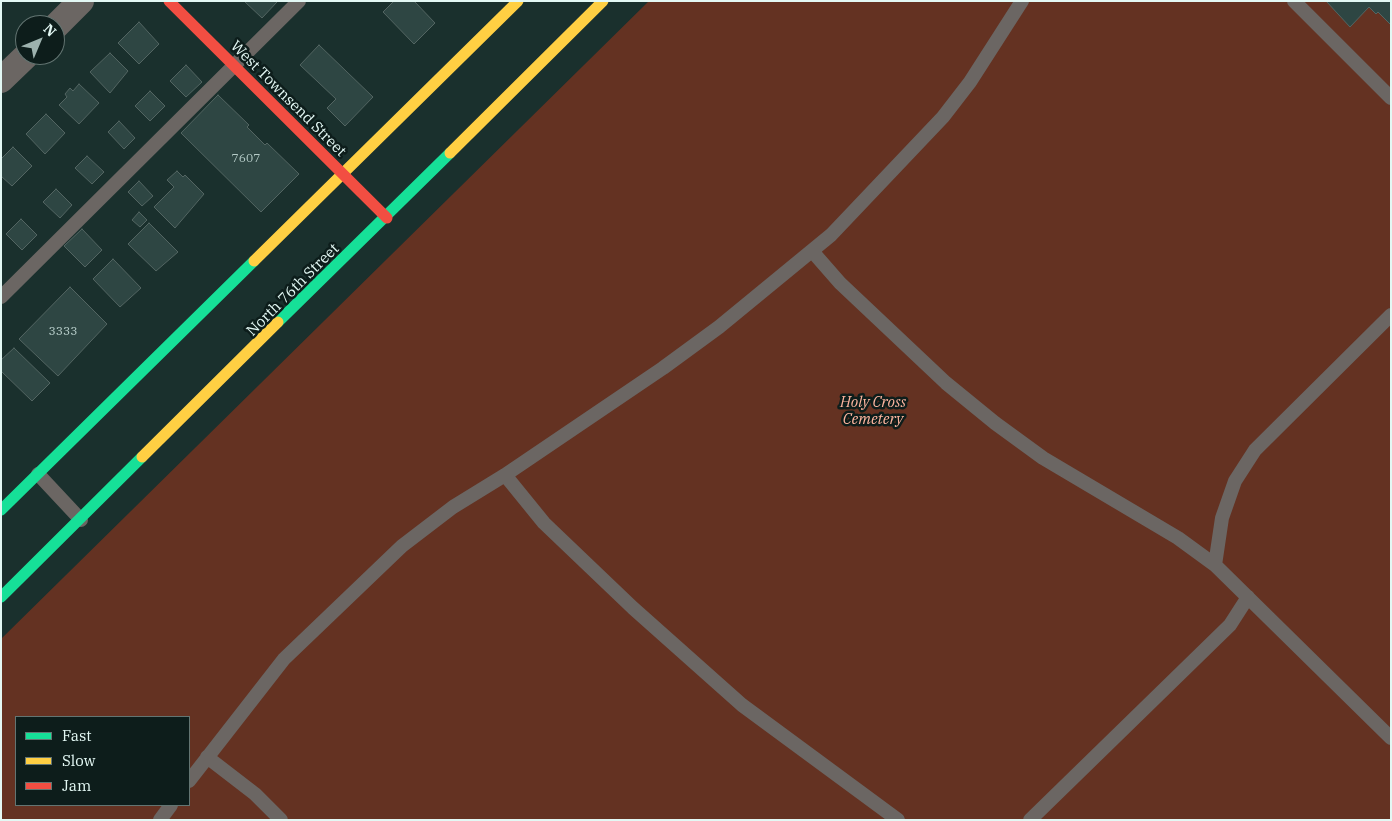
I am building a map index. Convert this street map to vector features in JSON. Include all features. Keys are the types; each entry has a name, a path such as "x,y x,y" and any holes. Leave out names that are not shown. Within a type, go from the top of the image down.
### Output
{"main road":[{"name":"West Townsend Street","path":"169,1 387,218"},
{"path":"1,510 343,176 518,1"},
{"name":"North 76th Street","path":"1,597 387,218 603,1"}],"street":[{"path":"65,17 81,1"},
{"path":"1,80 16,65"}],"lane":[{"path":"1,297 299,1"},
{"path":"190,780 284,659 402,546 453,507 505,475 663,368 719,327 831,235 943,117 970,82 1022,1"},
{"path":"1294,1 1391,98"},
{"path":"812,251 840,283 946,383 996,423 1043,458 1178,538 1215,565 1391,738"},
{"path":"1215,565 1225,508 1235,481 1255,450 1391,315"},
{"path":"38,474 81,520"},
{"path":"505,475 544,523 633,608 742,705 898,820"},
{"path":"1030,820 1230,625 1248,598"},
{"path":"207,757 255,794 281,820"},
{"path":"160,820 170,806"}],"green space":[{"name":"Holy Cross Cemetery","path":"649,1 1391,1 1391,820 1,820 1,639"}],"building":[{"path":"244,1 276,1 277,2 262,18"},
{"path":"394,1 414,1 435,23 414,44 383,12"},
{"path":"1326,1 1391,1 1391,25 1378,12 1376,14 1369,7 1350,27"},
{"path":"139,22 159,44 139,64 118,43"},
{"path":"319,45 373,97 345,126 327,108 336,99 300,65"},
{"path":"110,53 128,71 110,93 90,72"},
{"path":"186,65 202,82 186,97 170,81"},
{"path":"79,84 99,103 79,124 59,105 67,97 65,94 70,88 73,91"},
{"path":"150,91 165,106 150,121 135,106"},
{"path":"218,95 249,125 247,127 265,145 267,143 299,174 261,212 181,133"},
{"path":"46,114 65,133 45,154 26,134"},
{"path":"119,121 135,138 124,149 108,132"},
{"path":"13,147 32,166 12,186 1,176 1,159"},
{"path":"87,156 104,172 92,184 75,168"},
{"path":"177,171 183,177 185,175 204,194 175,228 154,207 174,187 167,180"},
{"path":"139,181 153,196 142,206 128,192"},
{"path":"56,189 72,205 60,218 43,202"},
{"path":"139,212 147,220 140,227 132,220"},
{"path":"21,219 37,235 22,250 6,234"},
{"path":"149,223 178,252 156,271 128,244"},
{"path":"82,229 102,250 85,267 64,246"},
{"path":"113,259 141,288 120,307 93,279"},
{"path":"70,287 107,324 58,376 19,339"},
{"path":"14,348 50,383 32,401 1,371 1,360"}],"traffic: fast":[{"path":"278,322 450,153"},
{"path":"1,510 254,261"},
{"path":"1,597 142,457"}],"traffic: slow":[{"path":"254,261 518,1"},
{"path":"450,153 603,1"},
{"path":"142,457 278,322"}],"traffic: jam":[{"path":"169,1 387,218"}]}
